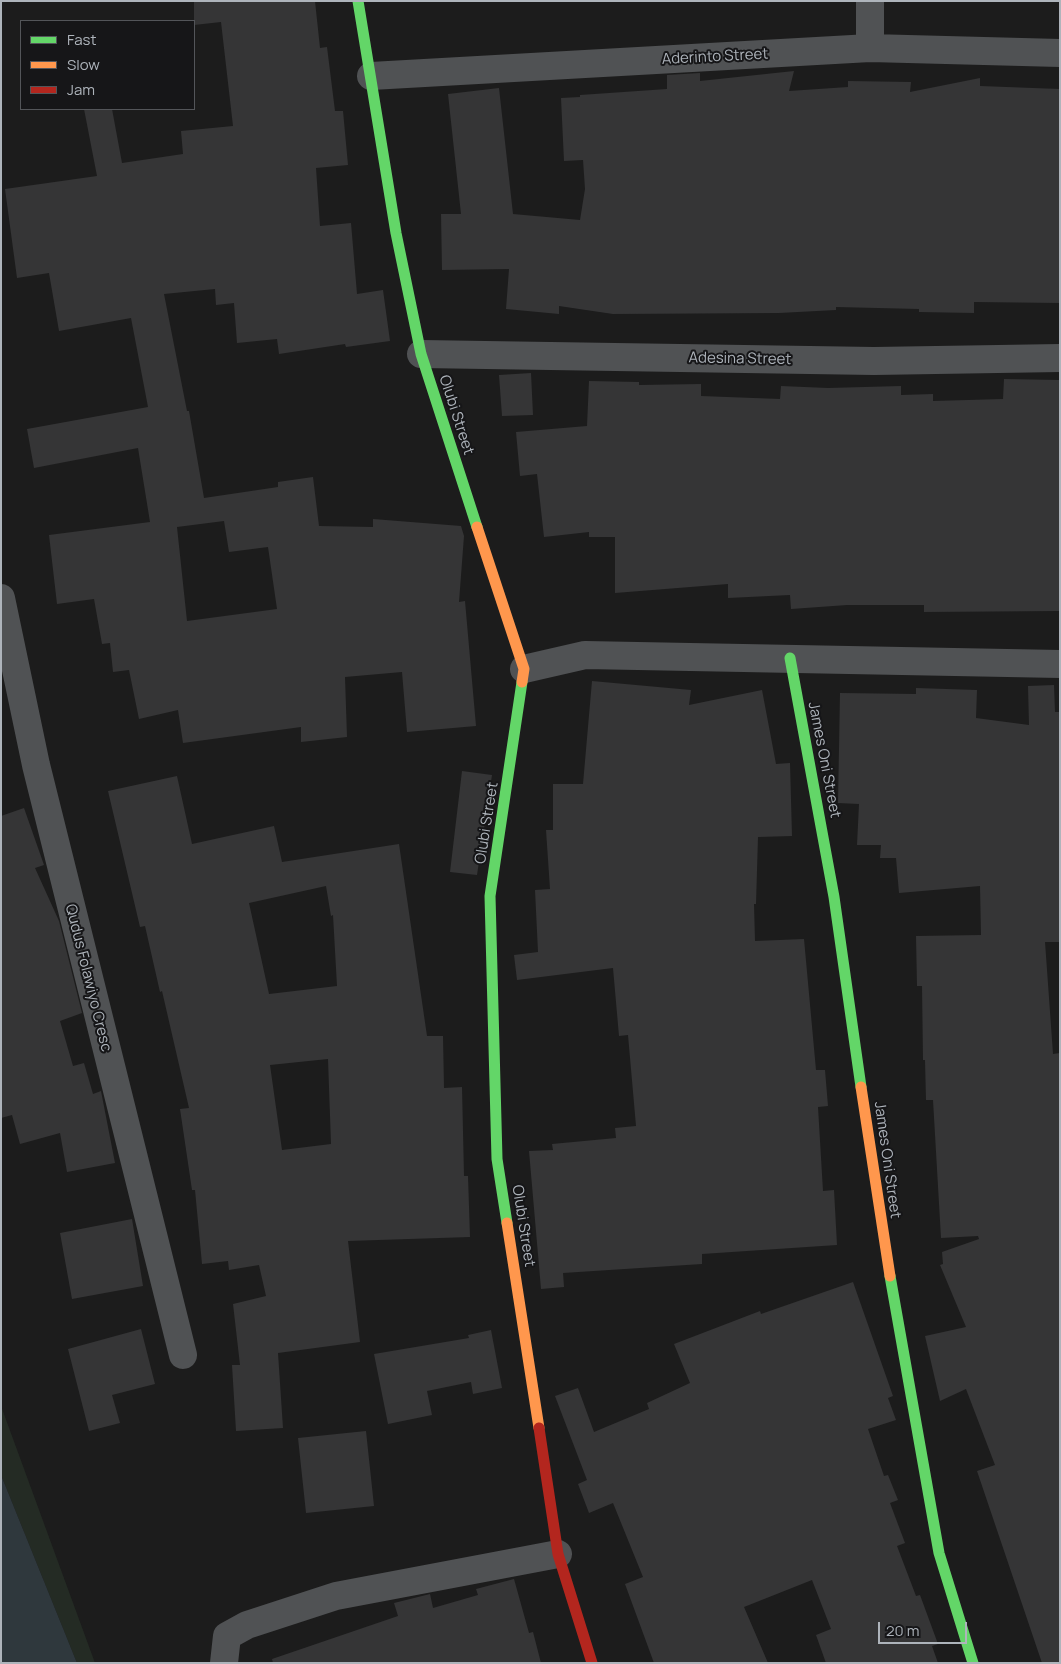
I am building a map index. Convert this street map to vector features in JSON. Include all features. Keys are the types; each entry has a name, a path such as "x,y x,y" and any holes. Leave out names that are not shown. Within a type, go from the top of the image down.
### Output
{"street":[{"name":"Olubi Street","path":"358,1 396,233 421,354 524,669 490,896 497,1159 558,1554 592,1663"},
{"path":"870,1 870,48"},
{"name":"Aderinto Street","path":"371,76 870,48 1060,52"},
{"name":"Adesina Street","path":"421,354 874,362 1060,358"},
{"name":"Qudus Folawiyo Cresc","path":"1,598 38,775 183,1355"},
{"path":"524,669 585,655 1060,664"},
{"name":"James Oni Street","path":"790,658 834,897 877,1199 939,1553 973,1663"},
{"path":"224,1663 226,1636 247,1625 336,1596 558,1554"}],"shaded area":[{"path":"1,1406 95,1663 77,1663 1,1475"},
{"path":"1,1475 77,1663 1,1663"}],"building":[{"path":"194,1 315,1 320,48 327,47 335,111 343,111 348,165 316,168 320,226 351,223 357,294 383,290 390,341 346,347 345,344 279,354 277,339 237,343 234,303 216,305 215,289 164,294 187,411 189,411 204,498 278,487 278,482 313,477 319,526 373,527 373,519 461,526 464,536 459,602 465,601 476,726 407,732 402,672 345,677 347,737 301,742 301,727 183,743 178,710 139,719 129,670 113,672 110,643 102,644 94,599 57,604 49,535 150,522 138,448 34,468 27,429 148,407 131,318 59,331 49,273 17,278 5,189 97,176 84,110 112,110 122,163 183,154 181,131 233,126 221,22 195,25","holes":["224,521 229,552 268,547 277,609 187,621 177,527"]},
{"path":"794,71 789,91 848,87 848,81 911,82 910,92 980,78 980,86 1060,89 1060,303 974,302 974,313 919,312 919,309 836,307 836,310 779,313 613,314 559,306 559,314 506,309 509,269 442,270 441,214 461,214 448,94 499,88 513,214 580,220 585,189 583,160 564,161 561,98 667,89 667,75 700,73 700,81"},
{"path":"531,373 533,415 502,416 499,375"},
{"path":"1004,379 1060,380 1060,611 924,612 924,605 847,605 791,609 790,595 728,598 728,584 615,593 615,537 589,537 589,532 544,537 537,474 520,476 516,432 587,426 589,381 639,382 639,385 701,384 701,396 780,399 781,386 828,388 901,386 901,395 933,394 933,401 1003,399"},
{"path":"592,681 691,690 689,705 762,690 776,764 790,763 792,836 758,837 756,904 754,904 755,941 804,939 816,1070 825,1070 828,1106 818,1107 823,1191 834,1190 837,1245 702,1254 702,1264 563,1273 564,1287 541,1289 529,1151 553,1150 552,1144 616,1138 615,1128 636,1126 628,1035 619,1036 613,968 517,980 514,955 538,952 535,890 550,889 546,830 553,830 553,784 583,784"},
{"path":"1054,685 1055,712 1060,712 1060,942 1045,942 1053,1054 1060,1053 1060,1663 1042,1663 977,1471 995,1465 966,1389 940,1401 925,1336 966,1327 940,1265 943,1264 942,1252 979,1239 978,1236 941,1238 933,1100 926,1100 925,1060 923,1060 922,986 917,986 916,936 981,935 980,886 899,893 896,858 880,858 881,845 857,845 859,804 838,803 840,693 916,694 916,688 977,690 976,718 1029,725 1028,686"},
{"path":"462,771 492,775 477,875 450,872"},
{"path":"177,776 192,844 274,826 282,862 399,844 427,1036 443,1036 444,1088 462,1087 464,1176 468,1176 470,1237 348,1241 360,1342 278,1353 283,1428 236,1431 232,1365 240,1365 233,1304 266,1296 259,1265 229,1270 228,1261 202,1264 195,1190 192,1190 180,1109 189,1108 162,991 160,992 145,926 140,927 108,791","holes":["326,886 331,916 333,915 337,986 269,994 249,903","328,1059 331,1144 282,1150 270,1065"]},
{"path":"24,808 44,865 35,868 59,921 82,1013 60,1021 73,1066 84,1063 93,1094 101,1091 115,1163 67,1172 60,1133 20,1144 12,1115 1,1118 1,816"},
{"path":"132,1219 143,1286 72,1299 60,1233"},
{"path":"853,1282 893,1396 888,1398 896,1420 868,1429 884,1476 888,1475 898,1500 890,1503 905,1543 897,1546 916,1596 920,1595 938,1644 932,1646 938,1663 826,1663 816,1635 831,1629 812,1580 744,1607 768,1663 654,1663 625,1584 643,1577 613,1503 589,1513 578,1484 587,1480 555,1396 578,1388 594,1432 649,1409 647,1403 690,1383 674,1344 760,1311 761,1314"},
{"path":"141,1329 155,1384 112,1395 120,1423 89,1431 68,1349"},
{"path":"491,1330 502,1388 473,1394 471,1382 427,1391 432,1415 388,1424 374,1354 469,1338 468,1335"},
{"path":"366,1431 374,1506 306,1513 298,1438"},
{"path":"514,1579 529,1633 533,1632 541,1663 273,1663 272,1659 398,1616 394,1603 430,1594 433,1608 478,1595 476,1589"}],"traffic: fast":[{"path":"358,1 396,233 421,354 477,527"},
{"path":"790,658 834,897 861,1087"},
{"path":"507,1223 497,1159 490,896 522,682"},
{"path":"890,1276 939,1553 973,1663"}],"traffic: slow":[{"path":"477,527 524,669 522,682"},
{"path":"861,1087 890,1276"},
{"path":"507,1223 539,1428"}],"traffic: jam":[{"path":"539,1428 558,1554 592,1663"}]}
